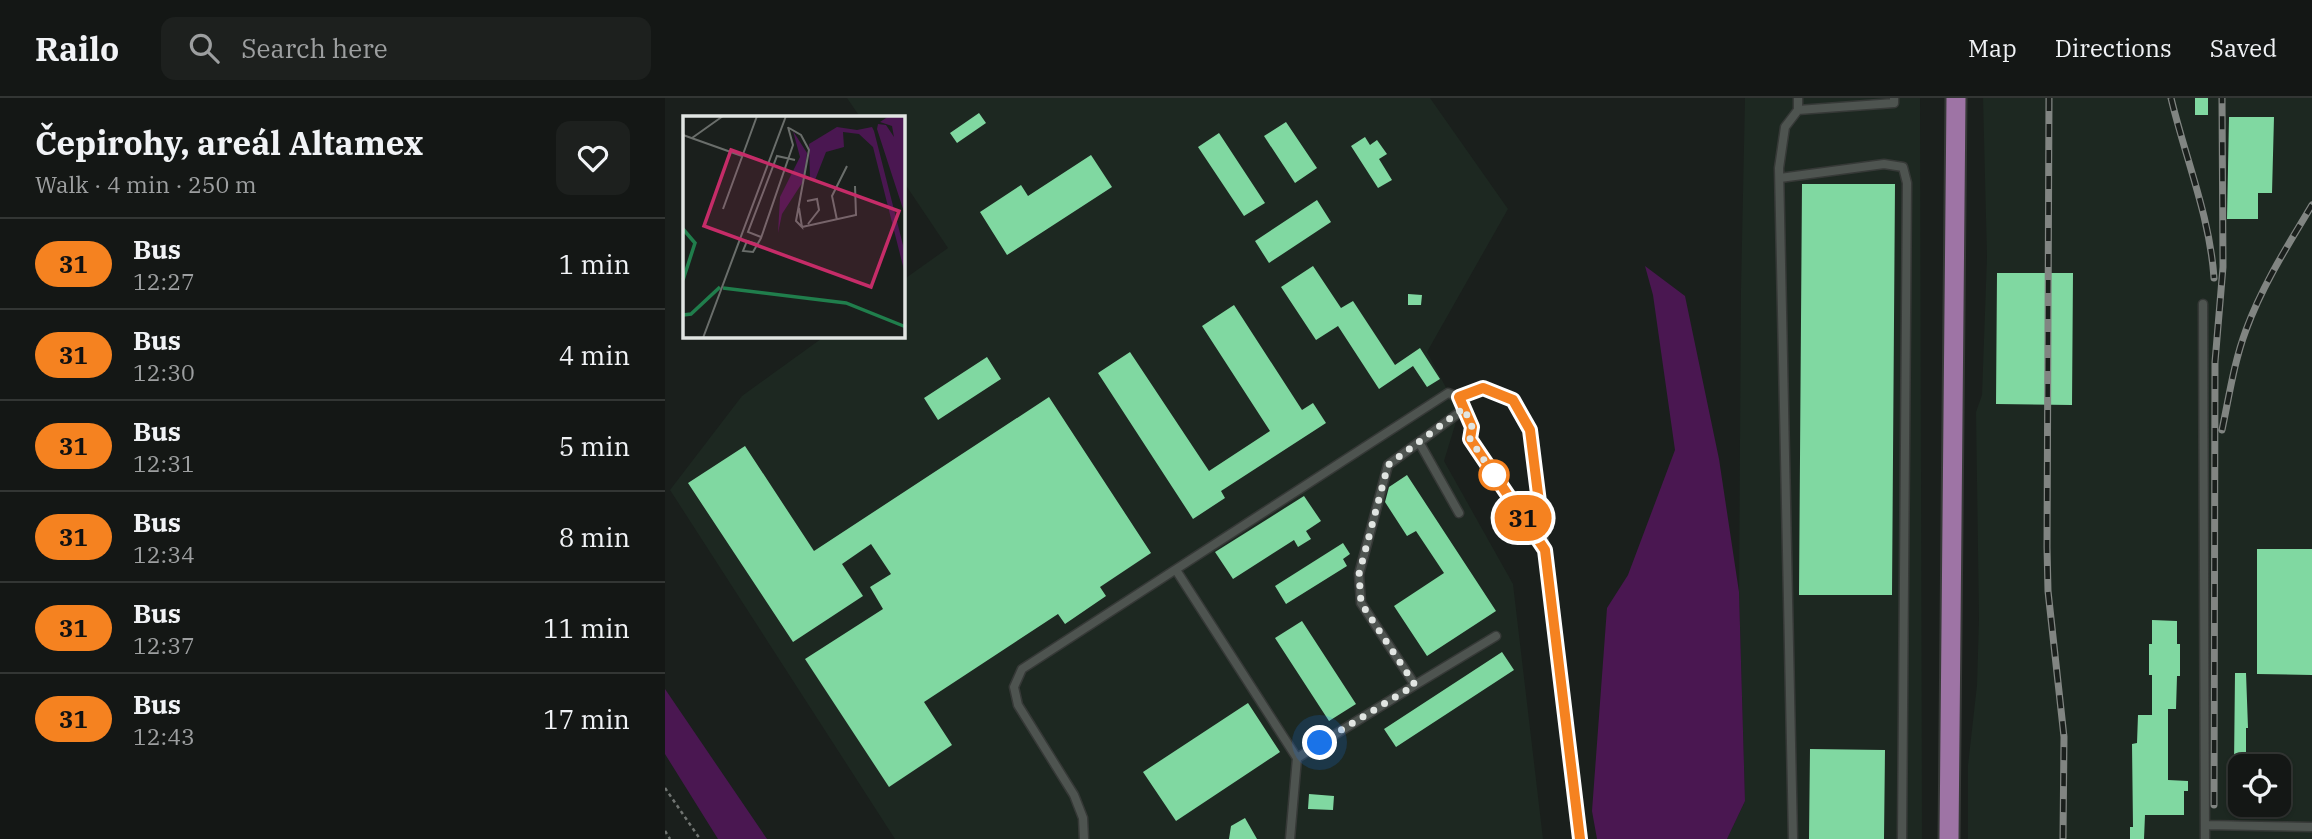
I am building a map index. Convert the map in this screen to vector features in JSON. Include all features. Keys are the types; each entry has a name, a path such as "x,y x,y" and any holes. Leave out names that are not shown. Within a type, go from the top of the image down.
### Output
{"main road":[{"path":"1949,839 1956,98"}],"lane":[{"path":"1793,839 1780,178 1785,127 1798,110 1798,98"},
{"path":"1798,110 1894,103 1894,98"},
{"path":"1780,178 1884,164 1903,167 1907,183 1902,839"},
{"path":"2203,304 2205,839"},
{"path":"1084,839 1083,818 1074,794 1017,705 1014,687 1022,669 1448,393 1459,397 1483,388 1513,400 1530,430 1580,839"},
{"path":"1459,397 1472,427 1470,439 1545,550"},
{"path":"1415,685 1361,603 1359,574 1388,465 1464,408"},
{"path":"1419,442 1459,513"},
{"path":"1176,569 1297,758 1290,839"},
{"path":"1297,758 1496,636"},
{"path":"2206,825 2312,827"}],"path":[{"path":"665,788 700,839"},
{"path":"665,831 670,839"}],"shaded area":[{"path":"847,98 1430,98 1508,209 1427,352 1459,412 1444,461 1513,584 1543,839 895,839 670,490 742,396 822,338 905,338 905,279 948,248 905,184 905,116 859,116"},
{"path":"1745,98 1920,98 1922,839 1727,839 1745,801 1739,592"},
{"path":"1983,98 2312,98 2312,839 1968,839 1968,765 1977,685 1979,619 1976,412 1982,395 1987,257"},
{"path":"1645,266 1685,296 1719,459 1739,592 1745,801 1727,839 1597,839 1592,811 1607,608 1628,575 1675,450 1653,295"},
{"path":"665,689 767,839 718,839 665,754"}],"building":[{"path":"2195,98 2208,98 2208,115 2195,115"},
{"path":"979,113 986,123 957,143 950,133"},
{"path":"2229,117 2274,117 2272,193 2258,193 2258,219 2227,219"},
{"path":"1286,122 1317,168 1295,183 1264,136"},
{"path":"1219,133 1265,203 1244,216 1198,147"},
{"path":"1365,137 1370,145 1377,140 1387,154 1379,159 1392,180 1378,188 1351,146"},
{"path":"1091,155 1112,187 1007,255 980,212 1021,185 1028,196"},
{"path":"1802,184 1895,184 1892,595 1799,595"},
{"path":"1317,200 1331,222 1269,263 1255,241"},
{"path":"1313,266 1341,308 1353,301 1395,365 1420,348 1440,379 1427,387 1413,366 1379,389 1338,326 1316,340 1281,287"},
{"path":"1997,273 2073,273 2072,405 1996,404"},
{"path":"1408,294 1422,295 1421,305 1408,305"},
{"path":"1234,305 1302,410 1313,403 1326,423 1221,491 1225,498 1193,519 1098,373 1130,352 1209,471 1270,431 1202,326"},
{"path":"987,357 1001,379 938,420 924,398"},
{"path":"1049,397 1151,553 1100,587 1106,596 1065,624 1058,614 924,702 952,745 889,787 805,659 883,609 870,587 891,574 871,544 842,564 863,596 793,642 688,483 745,446 814,551"},
{"path":"1407,475 1496,611 1427,656 1394,606 1444,573 1416,531 1407,536 1385,502 1389,487"},
{"path":"1304,496 1321,521 1306,531 1311,539 1298,547 1294,540 1233,579 1215,552"},
{"path":"1343,543 1350,554 1343,559 1347,566 1286,604 1275,586"},
{"path":"2257,549 2312,549 2312,675 2257,674"},
{"path":"2152,620 2177,621 2180,676 2177,676 2176,709 2168,709 2168,780 2188,781 2188,791 2184,791 2184,815 2145,815 2144,839 2130,839 2130,827 2133,827 2132,744 2137,743 2138,715 2152,715 2149,644 2152,644"},
{"path":"1302,621 1356,704 1329,721 1275,638"},
{"path":"1502,652 1514,670 1396,747 1384,729"},
{"path":"2235,673 2246,673 2246,754 2234,754"},
{"path":"1248,703 1280,752 1176,821 1143,772"},
{"path":"1810,749 1885,750 1884,839 1809,839"},
{"path":"1309,794 1334,796 1333,810 1308,809"},
{"path":"1245,818 1257,839 1229,839 1231,826"}],"railway":[{"path":"2049,98 2047,547 2048,591 2064,737 2063,839"},
{"path":"2171,98 2208,232 2214,278"},
{"path":"2214,805 2215,362 2223,267 2222,98"},
{"path":"2222,430 2238,354 2252,314 2276,266 2312,205"}],"bus line":[{"name":"31","path":"1542,526 1530,430 1513,400 1483,388 1459,397 1472,427 1470,439 1545,550 1580,839"}],"route":[{"path":"1320,743 1415,685 1361,603 1359,574 1388,465 1464,408 1472,427 1470,439 1494,475"}]}
